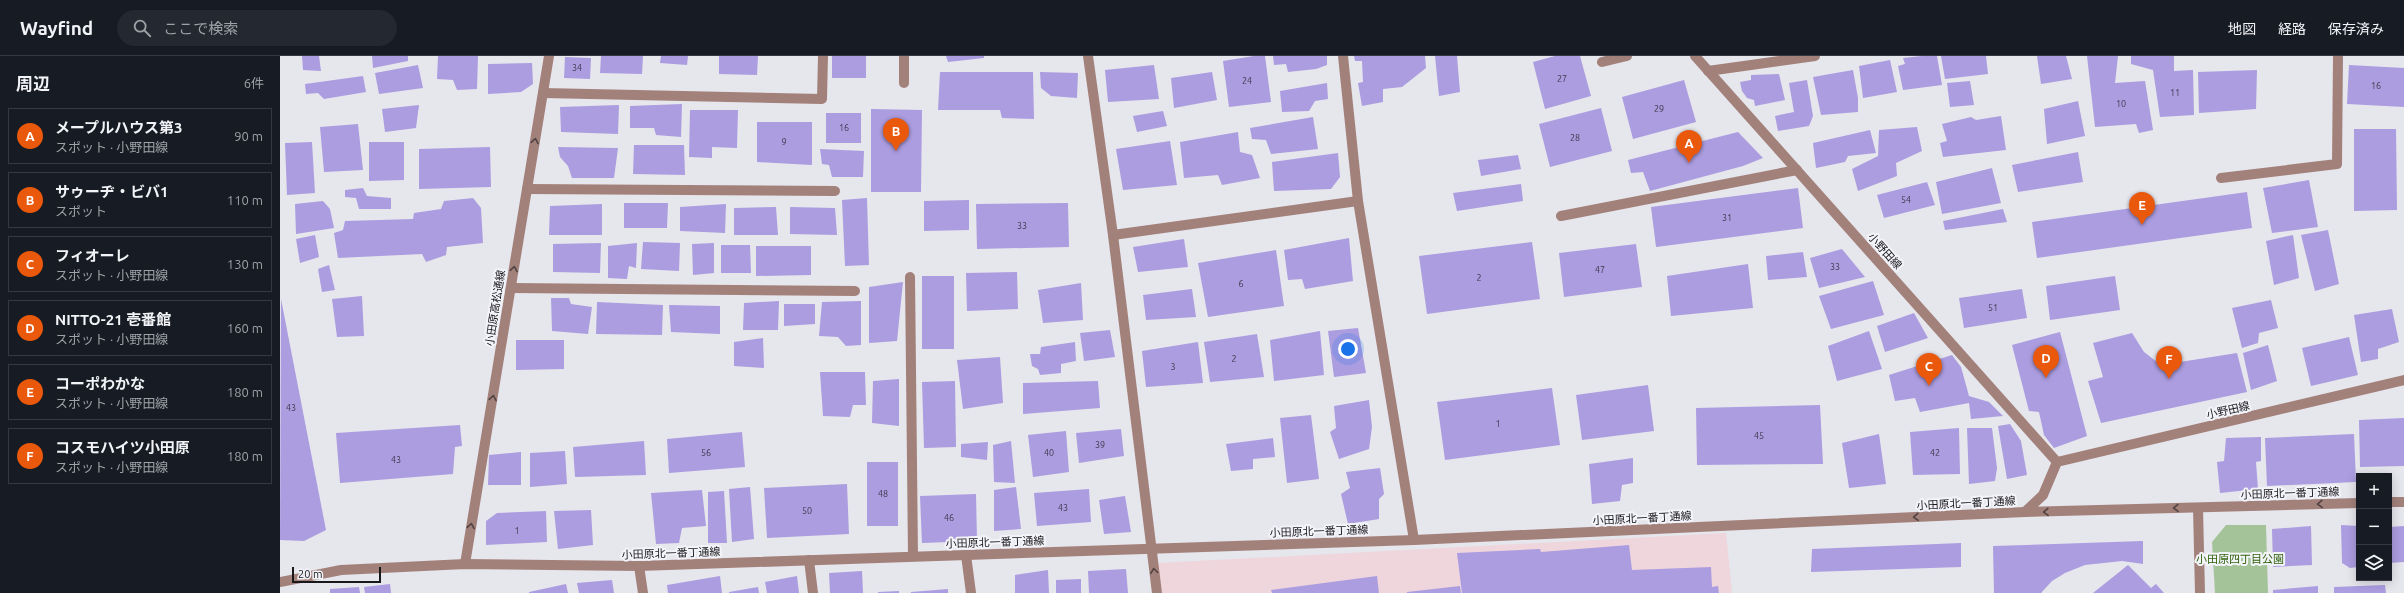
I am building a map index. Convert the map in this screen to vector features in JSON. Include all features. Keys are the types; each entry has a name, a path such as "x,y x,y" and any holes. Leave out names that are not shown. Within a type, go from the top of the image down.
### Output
{"street":[{"name":"小田原高松通線","path":"465,564 549,56"},
{"path":"543,93 822,99 823,56"},
{"path":"904,56 904,83"},
{"path":"1088,56 1113,235 1157,593"},
{"path":"1343,56 1358,201 1414,540"},
{"path":"1602,62 1627,56"},
{"name":"小野田線","path":"1695,56 2057,462 2404,380"},
{"path":"1708,71 1815,56"},
{"path":"2221,178 2337,164 2338,56"},
{"path":"1561,216 1796,170"},
{"path":"527,190 835,191"},
{"path":"1113,235 1358,201"},
{"path":"910,277 913,556"},
{"path":"511,288 855,291"},
{"path":"2025,512 2043,495 2057,462"},
{"path":"2392,502 2404,502"},
{"name":"小田原北一番丁通線","path":"280,582 341,570 465,564 639,566 1414,540 2025,512 2356,503"},
{"path":"2198,508 2200,593"},
{"path":"966,555 971,593"},
{"path":"810,560 814,593"},
{"path":"639,566 643,593"}],"shaded area":[{"path":"1726,533 1732,593 1158,593 1155,570 1159,563"}],"green space":[{"name":"小田原四丁目公園","path":"2226,525 2266,525 2268,593 2215,593 2212,542"}],"building":[{"path":"302,56 319,56 321,71 303,70"},
{"path":"372,56 408,56 408,61 373,68"},
{"path":"438,56 478,56 477,89 457,90 453,80 437,79"},
{"path":"601,56 643,56 642,74 600,73"},
{"path":"661,56 688,56 687,65 660,63"},
{"path":"719,56 758,56 757,75 719,74"},
{"path":"832,56 866,56 866,78 832,78"},
{"path":"946,56 984,56 984,58 948,62"},
{"path":"1254,56 1265,56 1271,102 1229,107 1223,61"},
{"path":"1273,56 1327,56 1327,65 1316,69 1288,72 1286,64 1274,65"},
{"path":"1354,56 1425,56 1426,68 1402,87 1383,89 1383,102 1362,106 1358,83 1363,82 1362,61 1355,61"},
{"path":"1435,56 1457,56 1460,92 1439,96"},
{"path":"1555,56 1580,56 1591,96 1545,109 1533,62"},
{"path":"1937,56 1942,85 1903,90 1898,66 1905,64 1903,58"},
{"path":"1941,56 1986,56 1988,74 1945,79"},
{"path":"2037,56 2066,56 2072,79 2041,84"},
{"path":"2087,56 2118,56 2115,83 2145,81 2153,130 2139,133 2136,124 2095,127"},
{"path":"2131,56 2174,56 2174,71 2193,70 2194,115 2160,117 2153,70 2131,64"},
{"path":"565,57 591,58 590,79 564,78"},
{"path":"1890,60 1897,92 1863,98 1859,66"},
{"path":"532,63 533,84 521,92 488,94 488,64"},
{"path":"418,65 423,88 379,94 375,73"},
{"path":"1154,65 1159,99 1108,102 1105,70"},
{"path":"2349,65 2404,68 2404,107 2347,104"},
{"path":"1853,70 1858,98 1858,112 1821,115 1813,77"},
{"path":"2257,70 2256,109 2199,113 2198,72"},
{"path":"940,72 1033,72 1034,119 1002,118 1000,110 938,110"},
{"path":"1040,72 1078,73 1077,98 1051,96 1041,88"},
{"path":"1212,72 1217,100 1174,108 1171,78"},
{"path":"1779,74 1785,100 1755,106 1754,100 1747,98 1742,91 1740,82 1751,80 1751,75"},
{"path":"363,76 366,92 324,99 318,93 306,94 305,84"},
{"path":"1684,80 1696,122 1633,139 1622,97"},
{"path":"1807,80 1813,116 1809,126 1778,131 1775,116 1794,112 1789,83"},
{"path":"1970,81 1974,105 1950,107 1947,83"},
{"path":"1327,83 1328,99 1315,101 1309,111 1282,112 1280,91"},
{"path":"2078,101 2085,136 2047,144 2044,109"},
{"path":"682,104 681,137 656,135 654,128 630,128 630,106"},
{"path":"419,105 416,128 385,132 382,109"},
{"path":"619,105 618,134 561,132 560,107"},
{"path":"1601,108 1612,151 1550,167 1539,124"},
{"path":"871,109 922,110 921,192 871,192"},
{"path":"690,110 738,110 737,148 712,147 712,158 689,157"},
{"path":"1163,111 1167,126 1137,132 1133,116"},
{"path":"826,113 861,113 861,143 826,143"},
{"path":"2001,116 2006,150 1943,157 1940,143 1947,141 1942,124 1971,117 1976,120"},
{"path":"1313,117 1318,149 1271,154 1266,140 1252,139 1250,128"},
{"path":"757,122 812,122 812,165 757,162"},
{"path":"358,124 363,170 324,172 320,127"},
{"path":"1917,127 1922,151 1896,163 1897,176 1858,191 1852,169 1878,156 1879,130"},
{"path":"2354,129 2396,129 2397,210 2354,211"},
{"path":"1870,130 1876,153 1848,156 1845,162 1816,168 1813,143"},
{"path":"1238,132 1240,152 1252,155 1260,178 1222,185 1218,175 1184,178 1180,142"},
{"path":"1738,132 1763,158 1743,166 1650,191 1643,172 1631,173 1628,160"},
{"path":"1170,141 1177,185 1123,190 1116,149"},
{"path":"312,142 315,193 287,195 285,143"},
{"path":"369,142 404,142 404,180 369,181"},
{"path":"634,145 684,145 685,175 633,174"},
{"path":"490,147 491,187 419,189 419,149"},
{"path":"558,147 618,148 614,178 572,178 568,166 560,157"},
{"path":"820,149 864,151 863,177 832,177 829,165 822,164"},
{"path":"2078,152 2083,182 2018,192 2012,165"},
{"path":"1338,153 1340,177 1331,189 1274,191 1272,162"},
{"path":"1518,155 1521,169 1481,176 1478,160"},
{"path":"1992,168 2001,203 1942,214 1936,182"},
{"path":"2309,180 2318,227 2272,233 2263,188"},
{"path":"1927,182 1935,205 1884,218 1877,195"},
{"path":"1521,184 1523,201 1457,211 1453,193"},
{"path":"363,188 367,196 391,198 391,209 359,209 356,198 345,197 345,190"},
{"path":"1798,188 1803,228 1656,247 1651,207"},
{"path":"2247,192 2252,228 2037,258 2032,222"},
{"path":"473,198 481,208 483,243 447,247 446,255 426,262 422,254 338,258 334,233 343,230 345,221 413,219 414,213 441,209 444,201"},
{"path":"867,198 869,265 845,266 842,200"},
{"path":"969,200 969,230 924,231 924,201"},
{"path":"323,201 330,209 334,228 296,234 295,204"},
{"path":"624,203 668,203 667,228 624,228"},
{"path":"1068,203 1069,247 977,249 976,204"},
{"path":"602,204 602,235 549,235 550,206"},
{"path":"726,204 725,233 680,231 680,207"},
{"path":"776,207 778,235 734,235 734,208"},
{"path":"790,207 835,208 837,235 790,234"},
{"path":"2003,209 2007,222 1945,230 1943,221"},
{"path":"2328,230 2339,284 2315,291 2301,235"},
{"path":"315,235 319,257 300,263 296,239"},
{"path":"2293,235 2299,278 2274,285 2266,241"},
{"path":"1349,238 1353,281 1305,289 1302,279 1288,280 1284,250"},
{"path":"1184,239 1188,267 1138,272 1133,247"},
{"path":"643,242 680,243 679,271 641,269"},
{"path":"1532,242 1540,299 1427,314 1419,256"},
{"path":"601,243 600,273 553,272 553,244"},
{"path":"637,243 636,268 629,266 627,279 608,278 608,246"},
{"path":"714,243 714,273 693,275 692,244"},
{"path":"1636,244 1642,287 1564,297 1559,253"},
{"path":"721,245 750,245 751,273 721,273"},
{"path":"756,246 811,246 811,275 756,276"},
{"path":"1842,249 1865,277 1819,288 1810,258"},
{"path":"1276,250 1284,306 1208,317 1198,263"},
{"path":"1803,252 1807,277 1768,280 1766,256"},
{"path":"1748,264 1753,308 1671,316 1667,276"},
{"path":"329,265 335,290 322,292 318,269"},
{"path":"1017,272 1018,309 967,311 966,273"},
{"path":"922,276 954,276 954,349 922,349"},
{"path":"2115,276 2120,310 2050,320 2046,286"},
{"path":"1873,281 1884,315 1831,329 1819,296"},
{"path":"903,282 897,341 869,343 869,287"},
{"path":"1081,283 1083,320 1043,323 1038,290"},
{"path":"1192,289 1196,317 1146,320 1143,295"},
{"path":"2022,289 2027,318 1964,328 1959,298"},
{"path":"362,296 364,336 337,337 332,299"},
{"path":"551,298 569,298 571,304 592,307 588,334 552,331"},
{"path":"281,299 326,530 304,541 280,540"},
{"path":"2271,300 2278,328 2259,333 2258,343 2242,348 2232,308"},
{"path":"779,301 778,330 743,330 744,303"},
{"path":"861,301 861,345 846,346 838,337 819,336 822,302"},
{"path":"597,302 663,305 662,335 596,334"},
{"path":"784,304 815,304 815,324 784,326"},
{"path":"669,305 720,306 720,334 671,332"},
{"path":"2392,309 2399,342 2378,349 2378,359 2361,362 2354,315"},
{"path":"1914,313 1928,338 1885,352 1877,326"},
{"path":"1358,328 1366,373 1334,377 1328,331"},
{"path":"1110,330 1115,357 1084,361 1080,333"},
{"path":"1320,331 1324,375 1274,381 1270,340"},
{"path":"1869,331 1882,369 1837,381 1828,346"},
{"path":"2060,332 2087,436 2054,448 2044,435 2039,412 2029,411 2012,345"},
{"path":"2132,333 2144,352 2161,365 2237,353 2247,392 2101,423 2088,381 2103,377 2093,343"},
{"path":"1257,334 1264,377 1210,382 1204,342"},
{"path":"2349,337 2358,375 2311,386 2302,348"},
{"path":"763,338 764,368 734,366 734,342"},
{"path":"516,340 564,340 564,369 516,370"},
{"path":"1075,342 1076,361 1061,364 1061,373 1040,375 1038,369 1032,366 1030,354 1040,354 1041,347"},
{"path":"1198,342 1203,383 1146,387 1142,351"},
{"path":"2268,345 2277,381 2251,390 2243,353"},
{"path":"1952,355 1961,367 1969,396 1989,402 2003,416 1971,419 1969,403 1920,412 1915,398 1895,401 1889,375"},
{"path":"1000,357 1003,403 963,409 957,360"},
{"path":"820,372 865,372 866,405 853,405 850,417 823,416"},
{"path":"899,379 899,426 872,423 873,381"},
{"path":"955,381 956,447 924,448 922,382"},
{"path":"1098,381 1100,408 1023,414 1023,383"},
{"path":"1648,385 1654,431 1582,440 1576,395"},
{"path":"1552,388 1560,445 1445,460 1437,402"},
{"path":"1369,400 1372,427 1369,449 1339,459 1330,432 1336,428 1334,406"},
{"path":"1820,405 1823,464 1697,465 1696,408"},
{"path":"1311,415 1319,479 1287,483 1280,418"},
{"path":"2404,418 2404,466 2360,467 2359,420"},
{"path":"2010,424 2021,441 2027,475 2007,479 1998,426"},
{"path":"460,425 462,446 455,447 453,474 340,483 336,433"},
{"path":"1959,428 1960,474 1913,475 1910,432"},
{"path":"1967,428 1992,428 1997,468 1995,481 1969,484"},
{"path":"1121,429 1124,456 1079,463 1076,433"},
{"path":"1066,431 1069,472 1033,477 1028,435"},
{"path":"742,432 745,467 669,473 667,439"},
{"path":"1879,434 1886,484 1849,488 1842,443"},
{"path":"2354,434 2356,482 2267,486 2265,438"},
{"path":"2261,437 2261,461 2256,462 2258,489 2220,493 2217,462 2224,461 2226,438"},
{"path":"1273,438 1275,457 1253,459 1253,469 1231,471 1226,444"},
{"path":"644,441 646,475 575,477 573,447"},
{"path":"1011,441 1015,483 994,482 993,445"},
{"path":"988,442 987,460 961,457 961,444"},
{"path":"565,451 567,484 530,487 530,453"},
{"path":"521,452 521,485 488,485 489,455"},
{"path":"1633,458 1633,483 1622,485 1620,501 1592,504 1589,464"},
{"path":"867,462 898,462 898,526 867,526"},
{"path":"1380,468 1384,494 1379,499 1379,519 1348,524 1341,494 1350,488 1346,472"},
{"path":"847,484 849,534 767,538 764,488"},
{"path":"750,487 754,539 732,542 729,489"},
{"path":"1016,487 1021,529 994,531 994,490"},
{"path":"1089,489 1091,522 1037,526 1034,493"},
{"path":"702,490 706,526 682,528 679,543 656,544 651,493"},
{"path":"724,491 727,543 708,543 708,492"},
{"path":"976,494 977,541 922,543 920,496"},
{"path":"1125,496 1131,532 1104,534 1099,500"},
{"path":"591,510 593,545 558,549 554,511"},
{"path":"546,511 547,542 486,545 486,521 497,513"},
{"path":"2341,525 2356,526 2356,567 2350,568 2342,563"},
{"path":"2311,526 2312,565 2273,567 2272,529"},
{"path":"2404,526 2404,562 2392,563 2392,527"},
{"path":"2143,541 2143,564 2122,561 2085,565 2065,573 2052,581 2041,593 1994,593 1993,546"},
{"path":"1961,543 1961,567 1811,572 1812,549"},
{"path":"1629,545 1632,570 1711,567 1712,587 1718,586 1719,593 1462,593 1457,553 1540,549 1541,552"},
{"path":"2128,565 2151,588 2156,584 2164,593 2093,593"},
{"path":"1126,569 1128,593 1089,593 1088,571"},
{"path":"1048,570 1049,593 1015,593 1015,575"},
{"path":"862,571 863,593 830,593 829,573"},
{"path":"720,576 722,593 668,593 667,585"},
{"path":"797,576 799,593 767,593 765,582"},
{"path":"1377,576 1379,593 1272,593 1271,590"},
{"path":"1081,579 1081,593 1056,593 1056,580"},
{"path":"612,580 614,593 579,593 577,583"},
{"path":"390,584 391,593 365,593 364,587"},
{"path":"566,584 568,593 529,593 529,592"},
{"path":"2385,585 2386,593 2334,593 2334,587"},
{"path":"1460,586 1461,593 1407,593 1407,592"},
{"path":"2318,586 2318,593 2273,593 2273,590"},
{"path":"359,587 360,593 330,593 330,589"},
{"path":"758,587 759,593 729,593 729,592"},
{"path":"948,589 948,593 911,593 911,592"},
{"path":"899,591 899,593 878,593 878,592"}],"place":[{"name":"サゥーヂ・ビバ1","path":"896,151"},
{"name":"メープルハウス第3","path":"1689,163"},
{"name":"コーポわかな","path":"2142,225"},
{"name":"NITTO-21 壱番館","path":"2046,378"},
{"name":"コスモハイツ小田原","path":"2169,379"},
{"name":"フィオーレ","path":"1929,386"}]}
